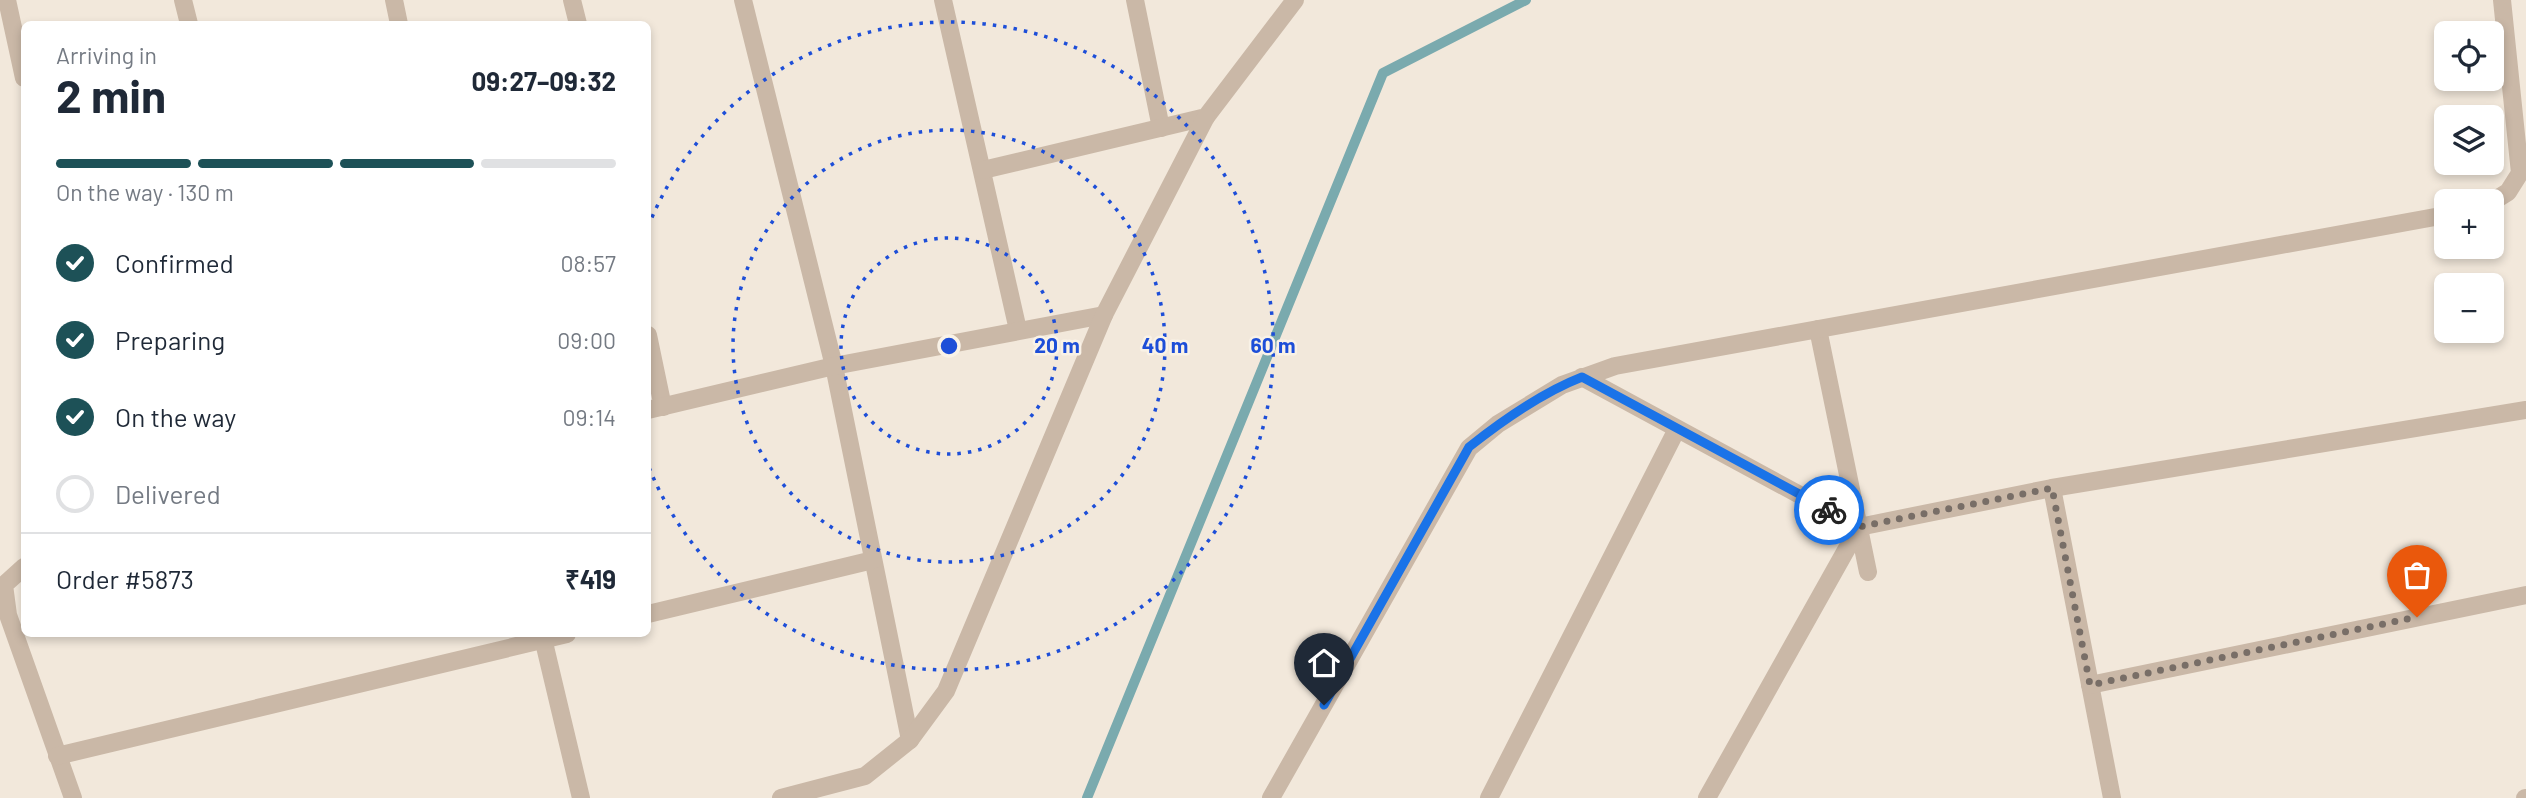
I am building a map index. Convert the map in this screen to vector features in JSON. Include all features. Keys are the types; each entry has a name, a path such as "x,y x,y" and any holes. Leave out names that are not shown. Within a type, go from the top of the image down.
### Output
{"street":[{"path":"7,0 21,64"},
{"path":"183,0 188,21"},
{"path":"394,0 398,21"},
{"path":"572,0 577,21"},
{"path":"743,0 834,366 910,740"},
{"path":"943,0 1018,330"},
{"path":"1135,0 1161,128"},
{"path":"781,798 866,776 910,740 946,691 1104,315 1206,117 1296,0"},
{"path":"2502,0 2523,172 2504,194"},
{"path":"983,170 1206,117"},
{"path":"1271,798 1469,447 1498,424 1552,391 1615,366 2434,217"},
{"path":"651,366 655,408 834,366 1104,315"},
{"path":"1818,329 1868,572"},
{"path":"1582,377 1859,527 2052,488 2526,410"},
{"path":"1489,798 1677,429"},
{"path":"2052,488 2112,798"},
{"path":"1707,798 1859,527"},
{"path":"651,613 873,560"},
{"path":"21,570 4,586 8,615 73,798"},
{"path":"2090,685 2526,595"},
{"path":"57,756 539,637"},
{"path":"543,637 580,798"}],"waterway":[{"path":"1087,798 1383,73 1526,0"}],"way so far":[{"path":"1829,510 1859,527 2052,488 2090,685 2417,617"}],"route":[{"path":"1324,705 1469,447 1498,424 1562,385 1582,377 1829,510"}]}
